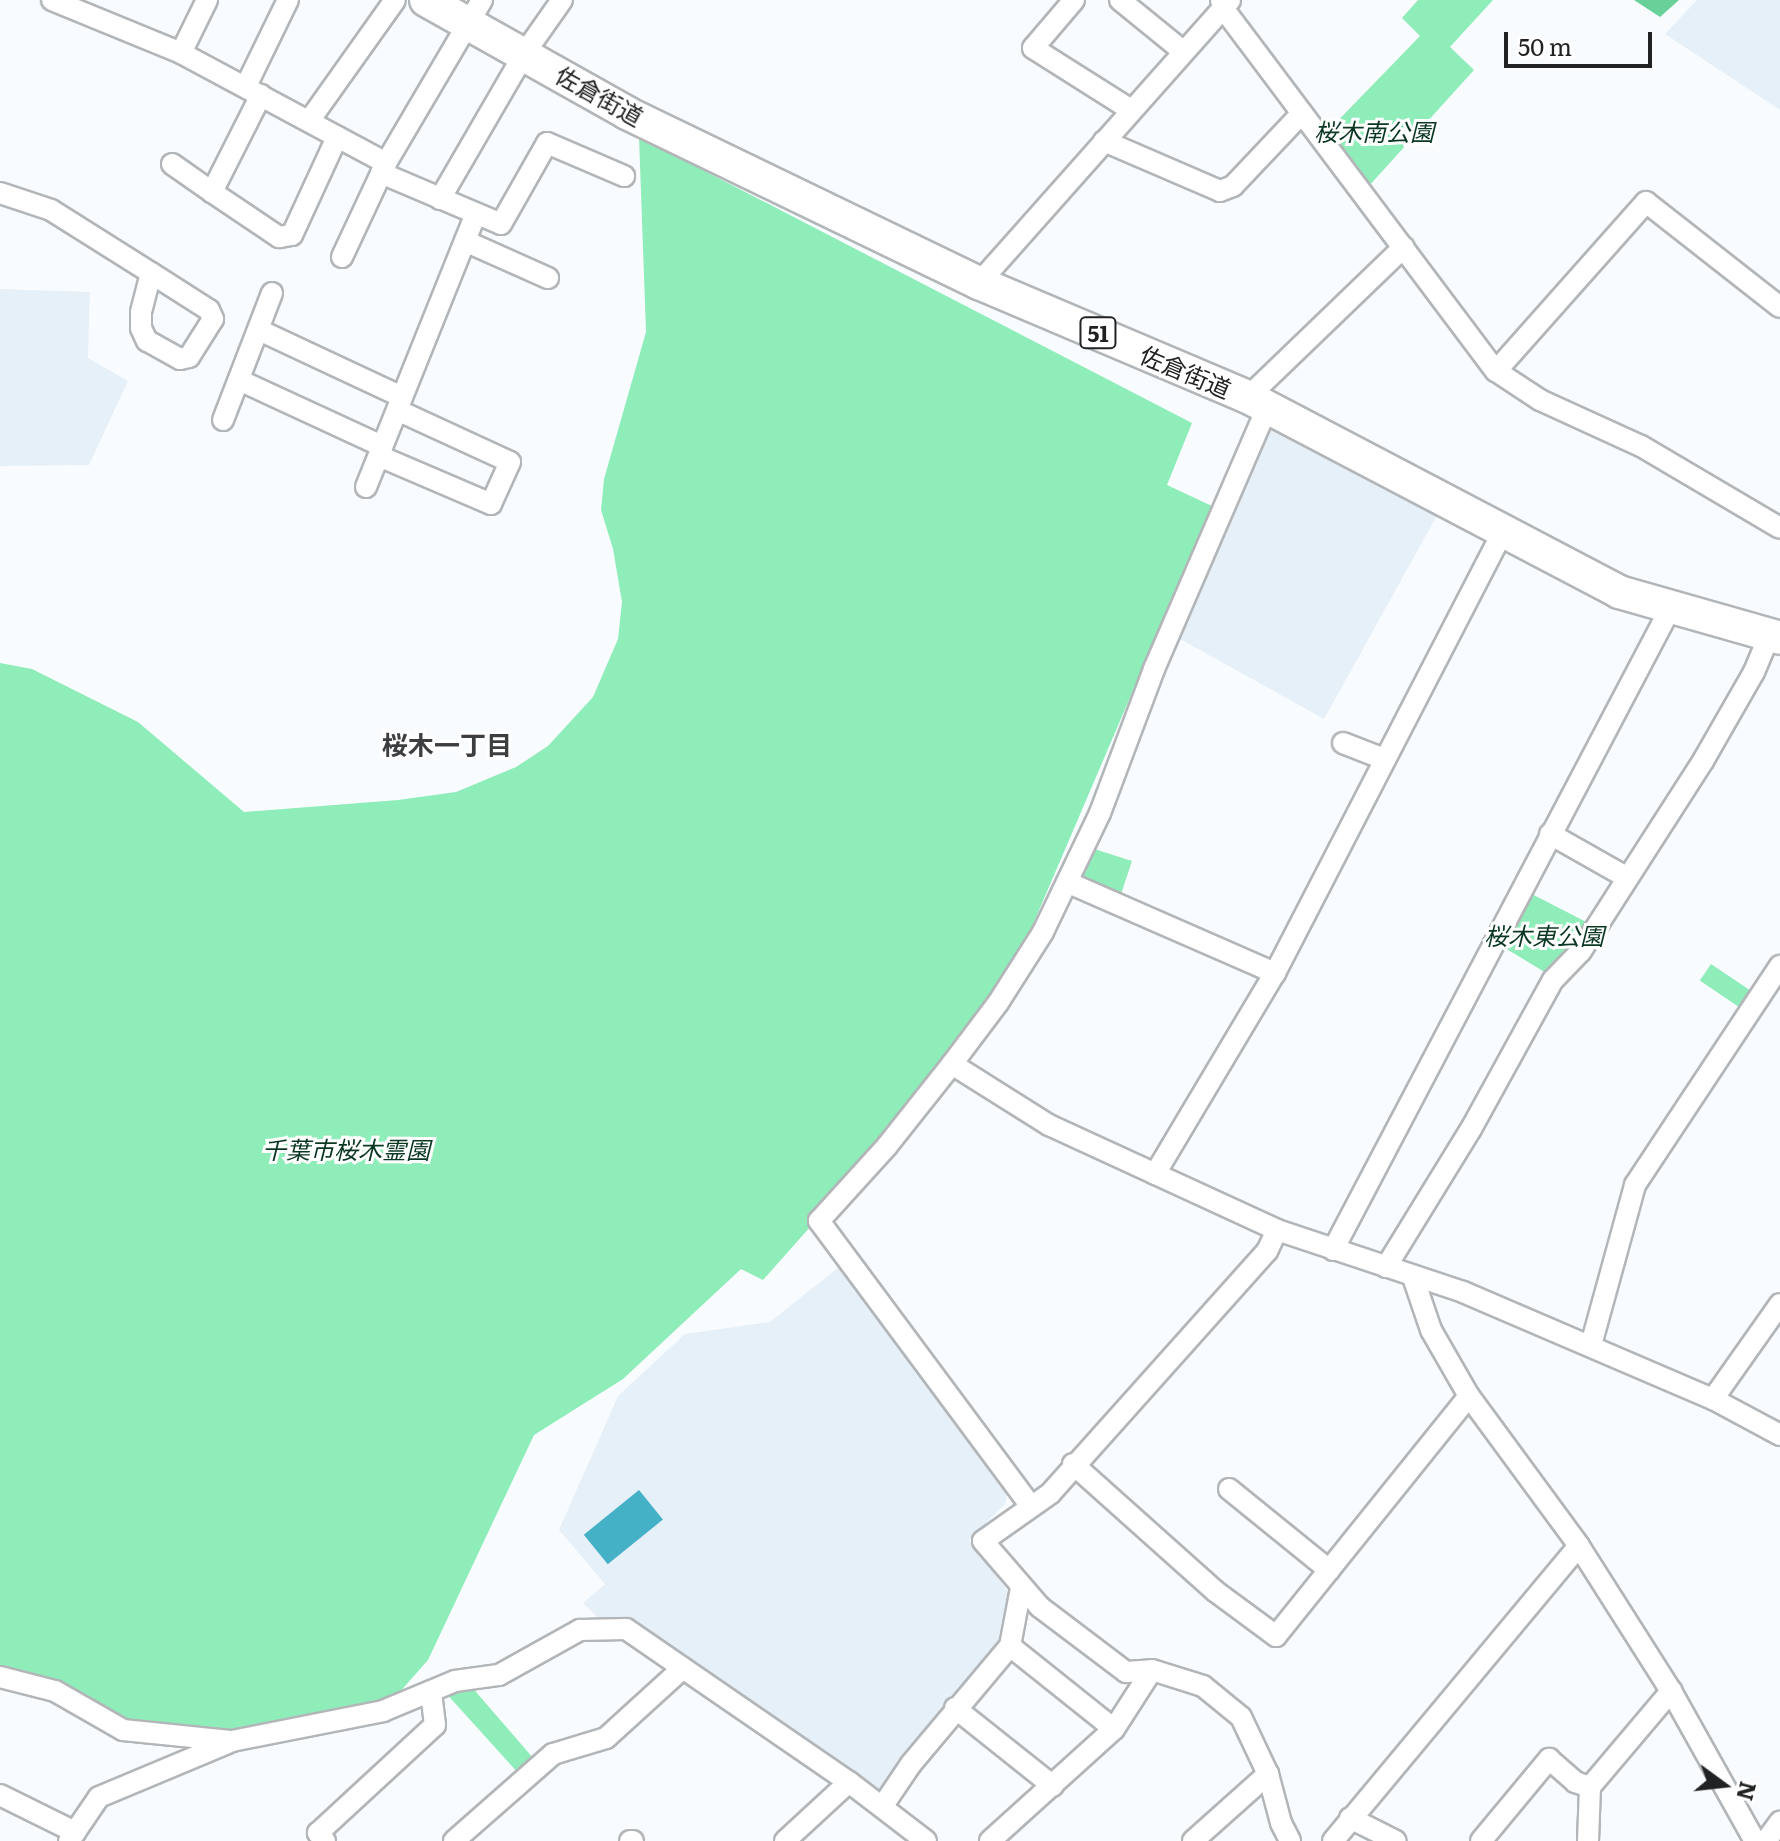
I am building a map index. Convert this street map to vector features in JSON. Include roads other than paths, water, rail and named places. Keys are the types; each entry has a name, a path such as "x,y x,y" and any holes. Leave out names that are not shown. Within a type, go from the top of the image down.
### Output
{"highway":[{"name":"佐倉街道","path":"426,0 474,11 524,54 627,113 979,283 1257,402 1619,592 1670,609 1775,636"}],"street":[{"path":"52,0 181,53 309,121 440,199 501,224 547,143 624,176"},
{"path":"181,53 207,0"},
{"path":"212,192 288,0"},
{"path":"309,121 395,0"},
{"path":"440,199 524,54 562,0"},
{"path":"1074,0 1033,48 1131,110"},
{"path":"1120,0 1184,52"},
{"path":"979,283 1225,3 1302,113 1496,371 1540,400 1641,446 1780,528"},
{"path":"342,257 384,168 474,11"},
{"path":"1104,141 1220,191 1233,186 1302,113"},
{"path":"172,164 286,238 292,235 337,137"},
{"path":"0,193 51,210 151,273"},
{"path":"1496,371 1646,202 1780,307"},
{"path":"366,487 476,214"},
{"path":"465,241 548,278"},
{"path":"1030,1505 819,1221 887,1146 998,1003 1069,883 1100,813 1257,402 1404,247"},
{"path":"223,420 272,293"},
{"path":"239,380 491,504 510,462 259,330"},
{"path":"1155,1174 1275,973 1503,532"},
{"path":"1333,1250 1670,609"},
{"path":"1386,1267 1471,1129 1553,980 1581,951 1703,761 1775,636"},
{"path":"1343,743 1384,759"},
{"path":"1550,834 1626,877"},
{"path":"1069,883 1275,973"},
{"path":"1591,1345 1635,1185 1780,966"},
{"path":"952,1064 1049,1125 1277,1230 1463,1292 1713,1399 1780,1435"},
{"path":"1277,1230 1267,1251 1073,1464 1051,1493 983,1541 1021,1588 1126,1672 1152,1670 1203,1686 1241,1717 1268,1774 1281,1823 1290,1841"},
{"path":"1413,1277 1431,1330 1469,1396 1579,1546 1671,1691 1755,1841"},
{"path":"1713,1399 1780,1304"},
{"path":"1073,1464 1215,1591 1276,1636 1469,1396"},
{"path":"1229,1489 1329,1570"},
{"path":"1333,1841 1579,1546"},
{"path":"882,1807 955,1708 1010,1646 1021,1588"},
{"path":"0,1795 72,1836 99,1797 232,1741 383,1711 455,1681 499,1675 580,1630 626,1629 849,1782 926,1841"},
{"path":"1010,1646 1114,1729"},
{"path":"454,1841 553,1754 606,1738 683,1668"},
{"path":"990,1841 1114,1729 1152,1670"},
{"path":"0,1677 55,1691 123,1730 232,1741"},
{"path":"325,1841 318,1833 435,1725 431,1691"},
{"path":"1588,1841 1590,1787 1671,1691"},
{"path":"955,1708 1053,1786"},
{"path":"1481,1841 1549,1759 1575,1782 1590,1787"},
{"path":"1193,1841 1268,1774"},
{"path":"785,1841 849,1782"},
{"path":"1350,1818 1396,1841"},
{"path":"1766,1841 1780,1822"}],"water":[{"path":"639,1490 663,1520 608,1564 584,1535"}],"district":[{"name":"桜木一丁目","path":"447,744"}],"park label":[{"name":"桜木南公園","path":"1374,131"},
{"name":"桜木東公園","path":"1544,935"},
{"name":"千葉市桜木霊園","path":"346,1149"}]}
